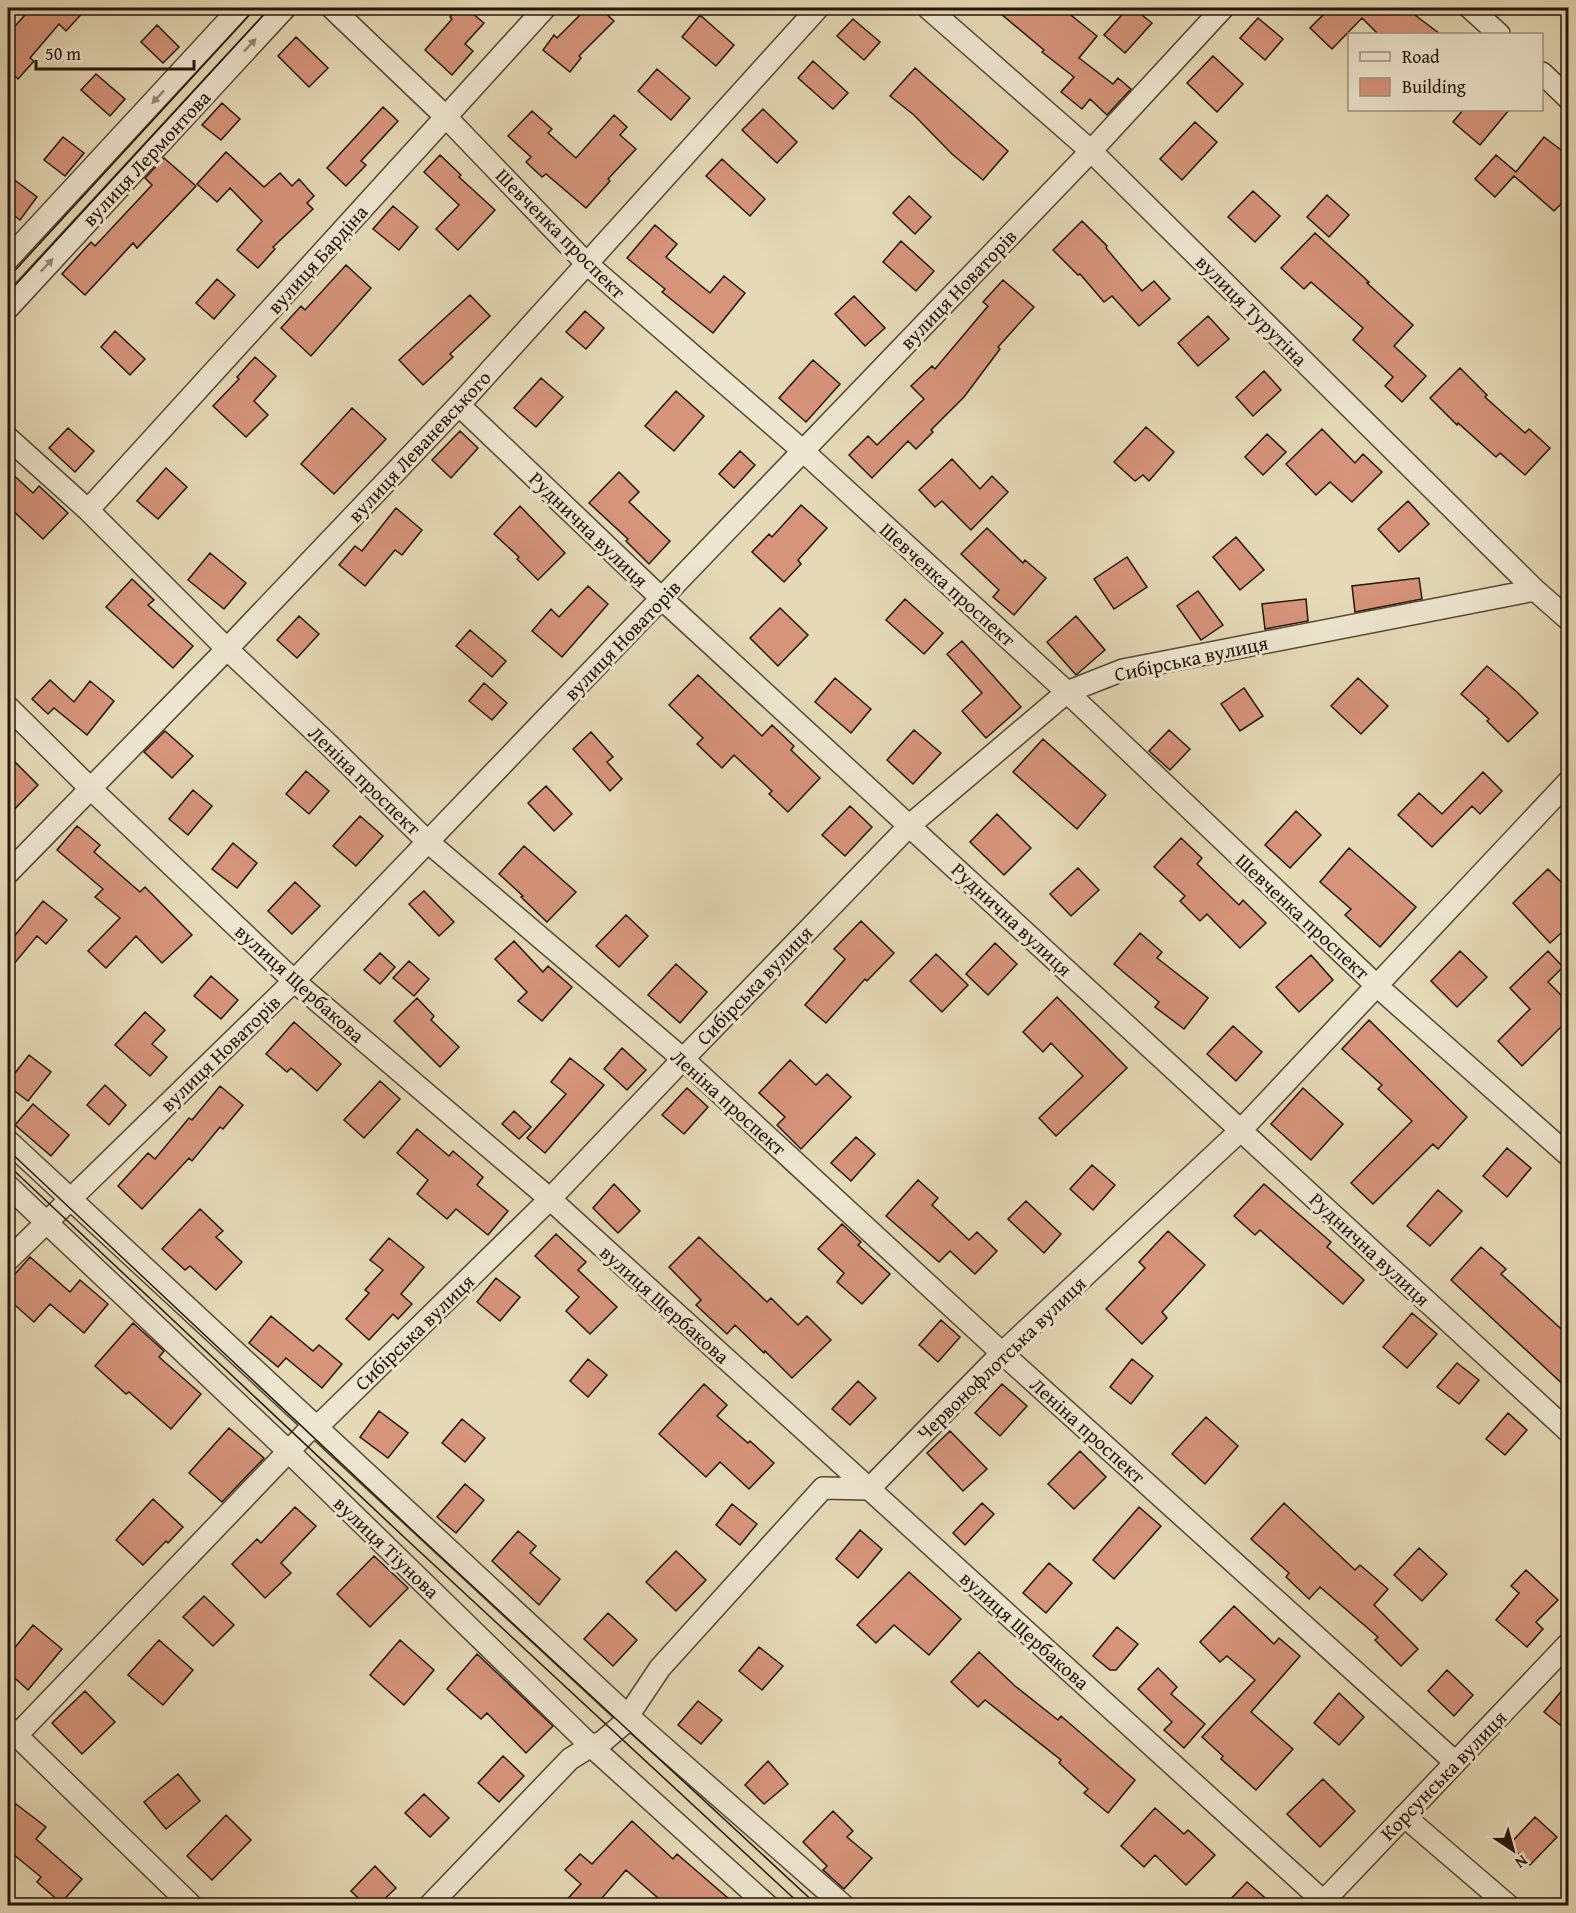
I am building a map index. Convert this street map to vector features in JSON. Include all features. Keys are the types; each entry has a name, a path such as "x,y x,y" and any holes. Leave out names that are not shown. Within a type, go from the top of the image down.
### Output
{"street":[{"name":"вулиця Лермонтова","path":"8,259 240,8"},
{"name":"вулиця Лермонтова","path":"8,308 285,8"},
{"name":"Шевченка проспект","path":"332,8 446,117 586,263 803,451 1067,692 1377,986 1569,1155"},
{"name":"вулиця Бардіна","path":"88,510 545,8"},
{"name":"вулиця Леваневського","path":"8,873 227,649 459,405 818,8"},
{"name":"вулиця Турутіна","path":"928,8 1091,151 1535,590 1569,619"},
{"name":"вулиця Новаторів","path":"8,1260 294,981 1091,151 1223,8"},
{"path":"1470,8 1498,33"},
{"path":"1543,74 1569,98"},
{"name":"Руднична вулиця","path":"459,405 661,598 1569,1431"},
{"name":"Леніна проспект","path":"8,438 88,510 227,649 428,842 683,1059 1002,1353 1455,1762"},
{"name":"Сибірська вулиця","path":"12,1731 307,1432 317,1427 550,1199 910,825 1067,692 1123,670 1535,590"},
{"name":"вулиця Щербакова","path":"8,707 294,981 550,1199 1321,1903"},
{"name":"Червонофлотська вулиця","path":"869,1488 1002,1353 1241,1130 1569,783"},
{"path":"8,1141 628,1716 844,1905"},
{"name":"вулиця Тіунова","path":"8,1186 288,1451 591,1746 768,1905"},
{"path":"429,1905 570,1759 602,1742 615,1732 660,1668 823,1488 869,1488"},
{"name":"Корсунська вулиця","path":"1321,1903 1569,1644"},
{"path":"12,1731 192,1905"},
{"path":"1404,1816 1509,1905"}],"building":[{"path":"31,8 87,8 66,31 59,24 30,58 34,61 18,79 8,69 8,34"},
{"path":"459,8 466,8 484,23 465,44 473,51 452,75 425,50"},
{"path":"587,8 600,8 614,21 579,56 581,58 570,72 543,50 554,35 557,38"},
{"path":"994,8 1062,8 1097,36 1079,58 1113,84 1118,78 1131,89 1107,115 1090,99 1082,109 1061,92 1074,77 1042,52 1044,50"},
{"path":"1128,8 1133,8 1152,23 1125,53 1104,35"},
{"path":"1330,8 1423,8 1415,15 1439,33 1377,33 1362,18 1332,49 1310,28"},
{"path":"700,15 734,45 716,66 682,37"},
{"path":"1258,18 1283,39 1265,60 1240,38"},
{"path":"853,19 880,42 864,60 837,36"},
{"path":"157,25 179,47 163,63 141,42"},
{"path":"296,37 328,68 309,87 278,56"},
{"path":"1213,56 1243,84 1217,112 1187,83"},
{"path":"813,61 848,93 833,109 798,78"},
{"path":"915,68 1008,151 983,180 952,154 914,115 890,96"},
{"path":"657,69 690,98 671,120 638,91"},
{"path":"96,74 125,99 110,116 81,90"},
{"path":"222,103 240,119 221,140 202,125"},
{"path":"383,107 398,121 361,161 366,165 346,186 327,168"},
{"path":"763,109 797,142 777,163 742,130"},
{"path":"532,111 552,129 548,133 576,158 614,115 627,127 620,135 636,149 608,179 610,181 586,208 546,174 542,177 526,162 531,157 508,136"},
{"path":"1462,111 1508,111 1480,145 1453,122"},
{"path":"1195,122 1217,142 1182,180 1160,159"},
{"path":"63,137 84,153 65,176 44,160"},
{"path":"1544,137 1569,156 1569,196 1554,211 1514,176 1495,197 1475,179 1496,155 1516,172"},
{"path":"226,152 264,187 280,173 292,186 299,179 314,196 307,203 313,209 273,247 275,249 258,268 237,250 262,221 230,188 217,202 197,184"},
{"path":"440,155 461,175 459,177 495,210 458,250 436,229 459,205 424,172"},
{"path":"164,158 196,186 137,248 133,243 85,295 62,274 91,242 95,246 152,185 145,178"},
{"path":"722,159 765,199 750,216 706,176"},
{"path":"8,175 37,197 20,220 8,211"},
{"path":"1253,191 1280,216 1255,242 1228,217"},
{"path":"1327,195 1349,215 1329,237 1307,217"},
{"path":"909,196 931,217 915,234 893,213"},
{"path":"393,206 418,227 399,250 373,229"},
{"path":"1082,221 1107,246 1106,248 1142,291 1154,281 1170,299 1139,326 1112,296 1104,302 1080,274 1078,275 1053,250"},
{"path":"655,225 677,244 666,257 710,293 724,276 745,293 713,333 662,292 665,289 627,258"},
{"path":"1315,233 1413,325 1394,346 1426,376 1402,402 1385,386 1393,377 1353,340 1363,328 1311,282 1304,289 1281,268"},
{"path":"901,241 934,271 916,291 883,262"},
{"path":"346,265 371,288 311,356 281,328 301,306 305,310"},
{"path":"217,279 235,295 214,319 196,303"},
{"path":"1003,280 1034,307 998,347 1000,349 964,397 931,430 933,432 916,449 908,441 872,478 849,455 868,436 877,445 924,399 911,386 932,366 935,369 988,306 983,302"},
{"path":"470,295 490,316 450,354 453,357 423,385 399,360"},
{"path":"854,296 885,328 865,346 835,314"},
{"path":"585,311 604,328 586,349 566,332"},
{"path":"1208,316 1229,339 1198,366 1178,343"},
{"path":"115,331 145,359 130,375 101,347"},
{"path":"255,357 276,376 254,401 268,415 246,437 213,406 239,379 237,377"},
{"path":"813,360 840,384 806,422 779,398"},
{"path":"1460,368 1487,395 1485,397 1525,433 1529,429 1550,448 1525,475 1500,453 1496,457 1458,423 1457,425 1430,398"},
{"path":"1264,371 1281,390 1253,416 1236,397"},
{"path":"541,378 563,397 536,427 514,408"},
{"path":"676,391 704,416 674,451 645,426"},
{"path":"352,408 386,439 334,494 301,464"},
{"path":"1146,427 1174,452 1149,481 1143,475 1135,481 1114,462"},
{"path":"68,428 94,451 75,472 49,448"},
{"path":"1322,429 1355,463 1363,454 1382,472 1352,502 1330,482 1316,495 1286,464"},
{"path":"460,431 478,448 451,478 432,460"},
{"path":"1267,434 1286,452 1263,475 1245,457"},
{"path":"740,451 755,465 734,488 719,474"},
{"path":"952,459 980,489 992,476 1008,492 971,530 942,501 935,507 919,490"},
{"path":"166,468 187,487 158,519 137,501"},
{"path":"8,470 33,493 39,486 68,513 43,539 8,506"},
{"path":"619,472 639,492 629,502 670,541 649,564 626,541 628,539 589,503"},
{"path":"1408,501 1429,524 1399,552 1378,529"},
{"path":"801,505 827,528 798,560 801,564 784,582 752,552 769,534 772,537"},
{"path":"520,506 565,553 538,580 517,559 519,557 494,534"},
{"path":"396,508 422,530 402,555 395,550 365,586 339,565 355,546 362,551"},
{"path":"987,528 1023,563 1025,560 1046,578 1014,615 993,597 999,590 961,554"},
{"path":"1236,537 1264,570 1240,590 1213,557"},
{"path":"210,553 246,583 224,609 188,580"},
{"path":"1127,557 1147,587 1114,609 1094,579"},
{"path":"1419,578 1422,599 1355,612 1352,586"},
{"path":"132,579 154,600 148,605 193,646 173,668 106,607"},
{"path":"588,586 608,604 562,657 532,631 551,609 559,617"},
{"path":"1198,591 1223,625 1201,640 1177,606"},
{"path":"905,599 943,633 924,654 886,620"},
{"path":"1306,599 1308,621 1265,629 1262,604"},
{"path":"780,608 808,635 778,666 750,638"},
{"path":"299,616 319,634 297,658 277,640"},
{"path":"1076,616 1105,650 1076,675 1047,642"},
{"path":"470,630 506,661 492,677 456,646"},
{"path":"962,641 1021,707 986,738 962,711 982,693 947,654"},
{"path":"1487,666 1538,713 1508,742 1487,721 1489,719 1461,694"},
{"path":"698,675 762,736 772,725 794,746 791,750 820,778 788,812 769,794 772,791 734,755 722,768 697,744 703,738 669,705"},
{"path":"835,678 871,709 851,733 815,702"},
{"path":"1358,678 1388,706 1361,734 1331,706"},
{"path":"50,680 74,702 90,681 114,701 87,735 54,708 48,714 32,699"},
{"path":"484,683 507,703 492,720 469,701"},
{"path":"1244,688 1263,716 1240,731 1221,704"},
{"path":"914,730 941,753 913,784 887,760"},
{"path":"1169,730 1190,749 1170,770 1149,751"},
{"path":"165,731 193,756 172,778 144,752"},
{"path":"591,732 613,757 607,762 622,779 610,791 573,749"},
{"path":"1043,739 1106,795 1077,829 1013,772"},
{"path":"8,755 38,785 8,816"},
{"path":"306,771 329,791 309,814 286,794"},
{"path":"1483,772 1502,791 1480,814 1472,806 1432,847 1398,815 1419,793 1442,814"},
{"path":"546,786 572,814 554,831 528,803"},
{"path":"193,790 212,806 188,835 169,819"},
{"path":"850,806 872,827 845,856 822,835"},
{"path":"1296,811 1321,835 1290,868 1265,845"},
{"path":"997,814 1031,848 1004,875 970,842"},
{"path":"360,816 383,836 356,866 333,846"},
{"path":"77,826 100,845 94,852 140,892 145,887 192,935 162,963 136,936 106,968 88,951 120,918 95,897 103,889 57,850"},
{"path":"1181,838 1202,858 1197,864 1239,905 1243,900 1266,923 1240,948 1207,914 1200,921 1180,901 1185,896 1154,867"},
{"path":"233,843 257,863 237,888 212,869"},
{"path":"524,846 576,892 547,922 499,874"},
{"path":"1349,848 1416,907 1380,947 1345,915 1351,909 1320,882"},
{"path":"1078,868 1099,890 1071,916 1050,894"},
{"path":"1548,869 1569,890 1569,926 1550,943 1513,903"},
{"path":"295,882 320,906 292,934 268,911"},
{"path":"424,891 454,922 439,936 409,904"},
{"path":"43,901 67,920 46,944 37,936 8,971 8,944"},
{"path":"626,915 648,936 619,967 596,946"},
{"path":"861,921 894,953 867,981 865,979 826,1023 805,1005 845,959 834,949"},
{"path":"1140,933 1162,952 1157,958 1208,998 1184,1029 1155,1007 1159,1002 1114,964"},
{"path":"514,941 543,972 548,966 572,987 542,1021 518,1001 527,992 495,959"},
{"path":"995,943 1017,964 988,995 966,974"},
{"path":"1460,951 1487,977 1457,1007 1431,981"},
{"path":"1548,951 1563,967 1548,982 1569,1003 1569,1019 1522,1066 1498,1041 1530,1009 1510,988"},
{"path":"380,953 395,967 380,984 364,970"},
{"path":"936,954 968,985 942,1012 910,981"},
{"path":"1311,955 1333,980 1299,1012 1276,987"},
{"path":"409,961 429,979 414,996 393,978"},
{"path":"676,964 707,992 680,1023 648,995"},
{"path":"211,976 238,1000 221,1019 194,996"},
{"path":"1057,997 1127,1068 1056,1136 1039,1118 1083,1076 1051,1043 1043,1052 1023,1032"},
{"path":"417,998 434,1016 431,1020 459,1047 440,1067 394,1021"},
{"path":"145,1012 165,1030 152,1044 167,1057 150,1076 115,1045"},
{"path":"1369,1020 1467,1117 1438,1149 1433,1144 1373,1204 1351,1183 1412,1121 1378,1089 1382,1085 1342,1049"},
{"path":"294,1022 341,1064 317,1091 291,1068 287,1072 266,1054"},
{"path":"1233,1026 1262,1052 1236,1081 1207,1054"},
{"path":"622,1048 646,1070 627,1090 604,1069"},
{"path":"29,1055 51,1072 28,1101 8,1086 8,1082"},
{"path":"570,1058 604,1085 545,1153 527,1138 566,1094 551,1082"},
{"path":"790,1060 816,1085 827,1074 851,1097 801,1149 777,1125 785,1117 759,1093"},
{"path":"380,1081 400,1099 364,1138 344,1120"},
{"path":"105,1085 126,1105 109,1125 87,1105"},
{"path":"220,1086 243,1105 223,1129 220,1127 192,1161 189,1158 142,1209 118,1186 148,1153 155,1159 189,1118 192,1120"},
{"path":"687,1088 708,1107 684,1134 662,1115"},
{"path":"1303,1088 1343,1124 1311,1160 1271,1124"},
{"path":"33,1104 69,1135 51,1156 15,1125"},
{"path":"514,1111 531,1127 519,1139 502,1124"},
{"path":"417,1129 449,1156 453,1151 483,1177 477,1185 508,1211 488,1235 456,1209 447,1219 417,1194 428,1180 397,1153"},
{"path":"856,1137 875,1154 851,1181 831,1163"},
{"path":"1507,1148 1531,1168 1507,1197 1483,1176"},
{"path":"1092,1165 1115,1185 1093,1210 1070,1189"},
{"path":"918,1180 938,1198 932,1205 969,1240 977,1232 997,1251 975,1274 950,1251 939,1262 886,1216"},
{"path":"614,1184 640,1211 618,1233 593,1208"},
{"path":"1264,1184 1331,1242 1327,1247 1364,1280 1343,1304 1260,1230 1255,1235 1234,1216"},
{"path":"1438,1190 1462,1211 1430,1246 1407,1226"},
{"path":"1026,1201 1061,1234 1044,1253 1008,1219"},
{"path":"200,1209 223,1231 216,1237 242,1262 216,1290 190,1266 185,1270 162,1249"},
{"path":"842,1224 861,1242 858,1245 890,1274 862,1304 837,1282 844,1273 818,1249"},
{"path":"1168,1231 1205,1265 1162,1312 1167,1318 1142,1344 1106,1309 1145,1268 1139,1262"},
{"path":"556,1234 586,1262 578,1270 617,1307 590,1334 566,1311 579,1297 535,1256"},
{"path":"699,1237 767,1302 771,1298 798,1325 807,1316 831,1340 792,1378 735,1325 727,1334 696,1305 701,1300 669,1267"},
{"path":"389,1238 424,1267 401,1294 412,1304 398,1319 393,1314 369,1340 346,1319 369,1293 365,1290 383,1270 370,1260"},
{"path":"1481,1247 1506,1269 1501,1274 1569,1336 1569,1390 1451,1280"},
{"path":"30,1257 70,1292 80,1280 108,1304 84,1333 50,1304 34,1322 8,1299 8,1282"},
{"path":"496,1278 520,1297 500,1321 477,1302"},
{"path":"1412,1313 1437,1334 1407,1368 1383,1347"},
{"path":"271,1316 313,1351 319,1345 342,1364 322,1388 286,1358 278,1367 249,1343"},
{"path":"941,1320 960,1337 938,1362 919,1345"},
{"path":"133,1323 164,1351 159,1357 201,1394 171,1429 95,1366"},
{"path":"588,1359 607,1375 588,1397 570,1381"},
{"path":"1132,1359 1153,1376 1131,1404 1110,1387"},
{"path":"1457,1363 1479,1380 1459,1404 1437,1387"},
{"path":"858,1381 876,1398 850,1425 832,1409"},
{"path":"704,1384 727,1405 717,1416 774,1463 749,1489 720,1462 706,1477 659,1434"},
{"path":"1002,1384 1027,1406 1000,1436 975,1413"},
{"path":"379,1411 408,1433 388,1458 360,1437"},
{"path":"1508,1413 1527,1430 1505,1455 1486,1439"},
{"path":"1206,1417 1238,1446 1205,1484 1172,1454"},
{"path":"462,1419 485,1438 465,1462 442,1443"},
{"path":"229,1428 264,1458 222,1502 189,1473"},
{"path":"950,1431 987,1469 963,1491 927,1453"},
{"path":"1080,1451 1106,1477 1074,1509 1048,1484"},
{"path":"465,1484 484,1500 456,1533 437,1517"},
{"path":"153,1499 183,1527 143,1565 116,1540"},
{"path":"982,1503 994,1514 965,1545 953,1533"},
{"path":"1284,1503 1355,1570 1360,1565 1388,1589 1374,1605 1418,1649 1401,1666 1375,1640 1378,1637 1320,1587 1309,1599 1286,1577 1289,1573 1251,1539"},
{"path":"732,1504 757,1524 740,1545 716,1525"},
{"path":"295,1507 316,1526 281,1563 291,1573 265,1598 232,1564 257,1539 261,1543"},
{"path":"1139,1507 1161,1526 1114,1579 1093,1560"},
{"path":"860,1530 882,1549 858,1578 836,1559"},
{"path":"518,1531 536,1546 530,1553 560,1579 539,1605 492,1561"},
{"path":"1419,1548 1447,1574 1422,1601 1394,1575"},
{"path":"676,1551 706,1580 676,1611 646,1582"},
{"path":"374,1556 408,1588 370,1627 337,1594"},
{"path":"1049,1563 1072,1583 1046,1613 1023,1593"},
{"path":"1526,1570 1558,1600 1536,1622 1543,1629 1527,1647 1496,1620 1519,1593 1511,1586"},
{"path":"909,1572 961,1619 929,1655 894,1625 876,1643 857,1625"},
{"path":"204,1596 234,1625 213,1646 183,1617"},
{"path":"1234,1606 1274,1644 1279,1638 1300,1656 1251,1712 1293,1749 1256,1790 1221,1759 1223,1756 1202,1737 1255,1680 1227,1656 1220,1662 1200,1642"},
{"path":"608,1613 637,1640 613,1666 584,1639"},
{"path":"33,1625 62,1649 28,1690 8,1672 8,1656"},
{"path":"1117,1627 1138,1644 1116,1670 1110,1670 1093,1656"},
{"path":"159,1640 193,1670 163,1705 128,1675"},
{"path":"400,1640 434,1670 404,1705 370,1675"},
{"path":"759,1647 783,1666 762,1690 739,1671"},
{"path":"979,1652 1015,1686 1058,1720 1061,1716 1135,1780 1108,1813 1084,1793 1088,1789 1059,1763 1061,1760 985,1700 978,1707 951,1682"},
{"path":"477,1654 553,1726 526,1753 487,1713 481,1719 447,1689"},
{"path":"1158,1668 1177,1687 1171,1694 1205,1724 1184,1748 1164,1730 1172,1722 1138,1689"},
{"path":"1447,1670 1473,1695 1454,1716 1428,1691"},
{"path":"1569,1682 1569,1732 1544,1712"},
{"path":"85,1691 115,1722 82,1754 52,1723"},
{"path":"1339,1693 1364,1717 1339,1745 1314,1723"},
{"path":"698,1701 722,1720 701,1744 678,1725"},
{"path":"503,1756 524,1776 499,1802 478,1783"},
{"path":"768,1761 788,1784 764,1804 745,1785"},
{"path":"178,1774 200,1801 166,1829 144,1802"},
{"path":"1323,1779 1355,1811 1320,1847 1287,1814"},
{"path":"424,1794 449,1818 430,1837 405,1813"},
{"path":"16,1804 46,1827 36,1839 82,1879 61,1903 37,1882 41,1877 8,1850 8,1814"},
{"path":"1155,1808 1184,1834 1188,1830 1215,1855 1186,1885 1155,1855 1144,1867 1121,1846"},
{"path":"833,1811 853,1831 847,1837 872,1858 844,1889 823,1870 827,1866 803,1842"},
{"path":"226,1815 251,1840 212,1880 187,1856"},
{"path":"1535,1817 1557,1837 1530,1865 1509,1845"},
{"path":"632,1821 673,1859 677,1854 736,1905 666,1905 626,1870 596,1905 562,1905 581,1884 565,1870 580,1854 592,1864"},
{"path":"375,1866 396,1888 378,1905 365,1905 351,1891"},
{"path":"1247,1882 1273,1905 1225,1905"}],"tram line":[{"path":"8,278 256,8"},
{"path":"8,293 270,8"},
{"path":"8,1150 412,1530 818,1906"},
{"path":"8,1165 405,1538 802,1906"}]}
